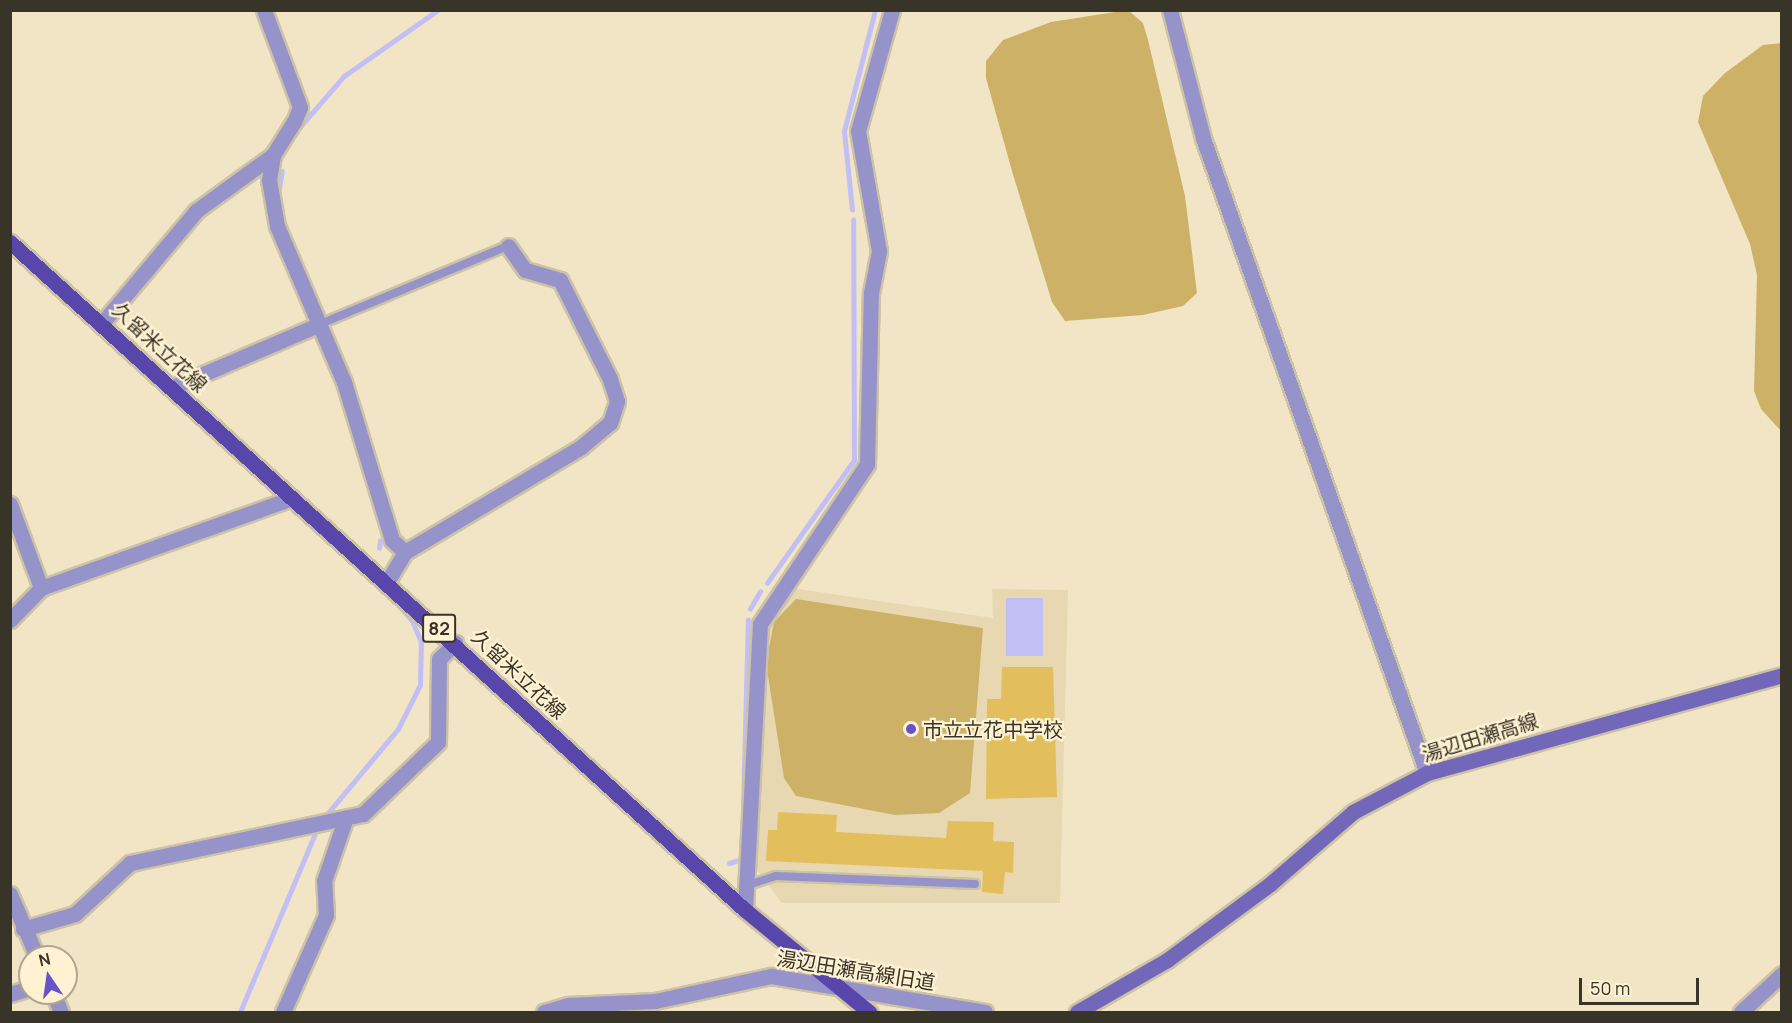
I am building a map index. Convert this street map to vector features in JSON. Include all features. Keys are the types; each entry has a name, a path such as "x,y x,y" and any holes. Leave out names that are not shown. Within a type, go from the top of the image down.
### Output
{"main road":[{"name":"久留米立花線","path":"10,242 103,322 292,498 455,643 745,910 869,1012"},
{"name":"湯辺田瀬高線","path":"1077,1012 1167,960 1270,884 1353,812 1426,773 1782,675"}],"street":[{"path":"103,322 196,211 273,155 300,107 264,10"},
{"path":"745,910 751,884 760,624 867,464 871,293 879,251 858,131 892,10"},
{"path":"1170,10 1202,136 1426,773"},
{"path":"273,155 273,213 318,325 344,382 392,540 405,552"},
{"path":"387,582 405,552 581,447 610,423 617,401 610,380 560,280 525,270 508,246"},
{"path":"173,387 318,325"},
{"path":"10,620 41,588 292,498"},
{"path":"10,504 41,588"},
{"path":"23,929 75,914 130,862 345,820 363,814 438,742 439,659 455,643"},
{"path":"283,1012 326,915 324,881 345,820"},
{"path":"10,894 31,945"},
{"path":"1741,1012 1782,974"},
{"name":"湯辺田瀬高線旧道","path":"544,1012 569,1005 655,1001 771,976 833,984 985,1012"}],"lane":[{"path":"318,325 508,246"},
{"path":"751,884 776,876 975,884"}],"shaded area":[{"path":"1128,10 1143,23 1148,40 1185,196 1197,293 1183,306 1143,315 1065,321 1052,302 1012,171 986,78 986,61 1003,40 1051,22"},
{"path":"1782,43 1781,431 1761,409 1754,391 1757,275 1750,244 1698,122 1703,96 1725,73 1763,45"},
{"name":"市立立花中学校","path":"792,588 993,618 992,589 1068,590 1060,903 782,903 753,865 763,629"},
{"path":"796,599 983,628 970,793 939,813 895,815 796,796 784,778 766,663 774,622"}],"water":[{"path":"1006,598 1043,598 1043,656 1006,656"}],"building":[{"path":"1002,667 1053,667 1057,797 986,799 987,699 1001,699"},
{"path":"778,812 837,815 836,832 946,838 948,821 994,822 993,841 1014,842 1013,873 1005,872 1003,894 982,892 983,871 766,861 768,830 777,830"}],"waterway":[{"path":"299,128 344,76 438,10"},
{"path":"852,210 844,131 875,10"},
{"path":"278,195 282,171"},
{"path":"767,583 854,460 853,220"},
{"path":"379,548 380,541"},
{"path":"323,819 398,729 420,685 421,642 412,621 382,587"},
{"path":"750,609 760,592"},
{"path":"743,806 748,620"},
{"path":"240,1012 318,826"},
{"path":"729,863 743,859"}],"place":[{"name":"市立立花中学校","path":"911,729"}]}
